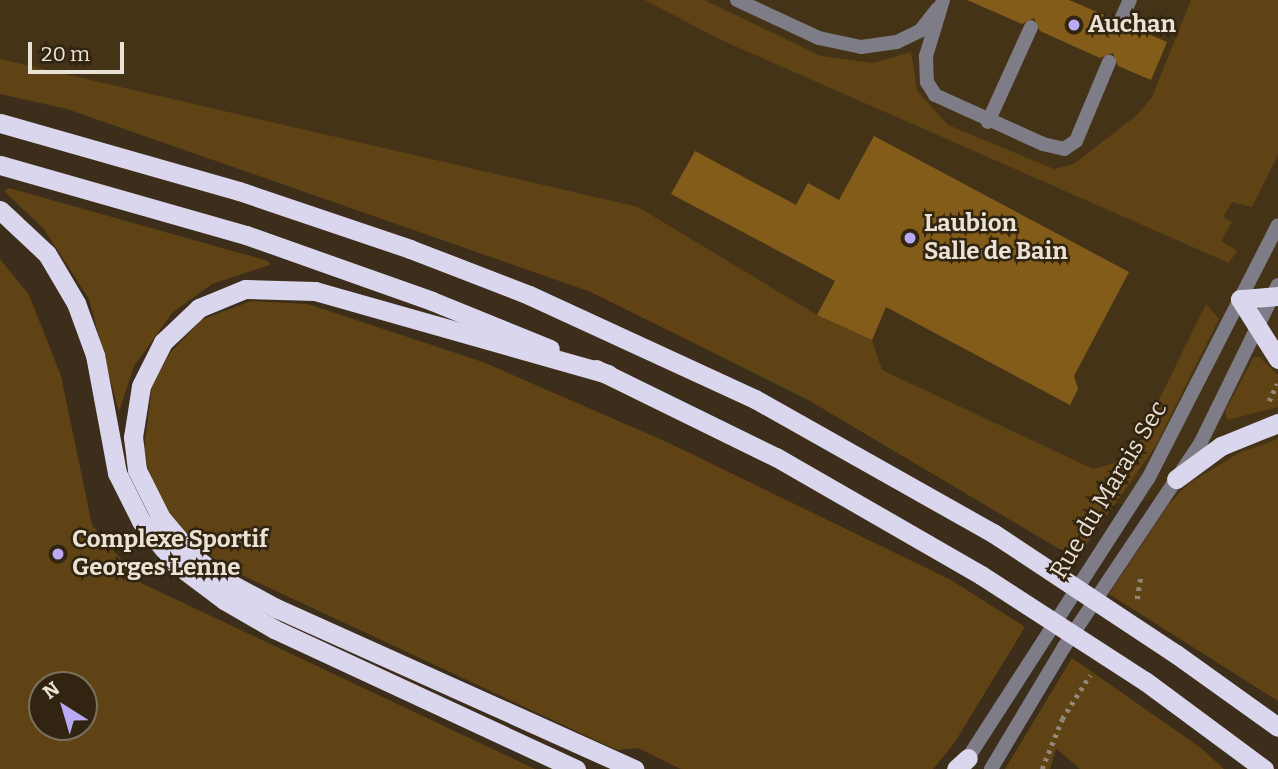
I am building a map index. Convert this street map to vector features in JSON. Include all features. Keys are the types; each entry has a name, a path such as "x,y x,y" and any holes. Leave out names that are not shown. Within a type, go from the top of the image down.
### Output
{"highway":[{"path":"0,123 239,191 410,249 529,295 743,393 993,533 1176,654 1278,727"},
{"path":"0,165 305,255 432,301 608,374 788,463 981,575 1144,681 1264,769"},
{"path":"0,210 47,254 76,303 95,355 117,473 141,521 176,564 256,620 576,769"},
{"path":"608,374 328,294 296,288 245,289 199,308 163,342 141,386 133,437 137,470 160,518 194,557 226,581 276,608 634,769"},
{"path":"1276,292 1240,299 1256,331 1278,359"},
{"path":"1177,479 1221,446 1273,424"}],"street":[{"path":"737,0 819,37 861,47 897,42 920,31 942,2"},
{"path":"1120,22 1130,0"},
{"path":"942,2 926,56 927,82 935,95 988,122 1065,149 1084,127 1109,62"},
{"path":"988,122 1031,27"},
{"name":"Rue du Marais Sec","path":"962,765 1148,479 1278,225"},
{"name":"Rue du Marais Sec","path":"991,769 1064,647 1208,429 1276,292"}],"path":[{"path":"1273,424 1270,395 1278,383"},
{"path":"1133,605 1140,594 1144,564"},
{"path":"1042,769 1062,719 1093,670"}],"shaded area":[{"path":"0,0 1278,0 1278,485 1078,509 612,244 0,79"},
{"path":"645,0 704,0 821,56 873,63 911,52 917,91 948,125 1054,169 1074,164 1137,115 1152,97 1191,0 1278,0 1278,155 1252,207 1232,202 1223,217 1232,222 1221,241 1237,251 1229,263 719,39"},
{"path":"0,59 638,207 817,315 872,340 882,370 1093,469 1130,459 1206,304 1219,319 1155,447 1076,559 810,401 591,292 67,109 0,94"},
{"path":"9,188 268,261 270,265 212,284 172,313 134,366 119,412 89,299 44,229 4,191"},
{"name":"Complexe Sportif Georges Lenne","path":"0,259 29,295 61,376 92,525 141,583 535,769 0,769"},
{"path":"251,301 308,304 483,362 669,443 951,580 1025,627 955,742 933,769 681,769 638,748 617,750 244,576 203,552 174,521 151,480 144,449 152,386 170,353 201,320"},
{"path":"1254,357 1259,357 1278,375 1278,407 1228,420 1225,411"},
{"path":"1278,439 1278,701 1109,594 1169,504 1188,484 1239,453"},
{"path":"1072,658 1201,748 1224,769 1080,769 1056,748 1050,769 1005,769"}],"building":[{"path":"967,0 1069,0 1111,18 1117,31 1129,26 1167,42 1151,80 1118,66 1113,53 1100,58 1040,31 1034,18 1022,24"},
{"name":"Laubion Salle de Bain","path":"874,136 1129,272 1074,376 1078,389 1070,405 886,307 872,340 817,315 835,281 671,194 695,151 796,205 808,183 839,200"}],"place":[{"name":"Auchan","path":"1074,25"},
{"name":"Laubion Salle de Bain","path":"910,238"},
{"name":"Complexe Sportif Georges Lenne","path":"58,554"}]}
